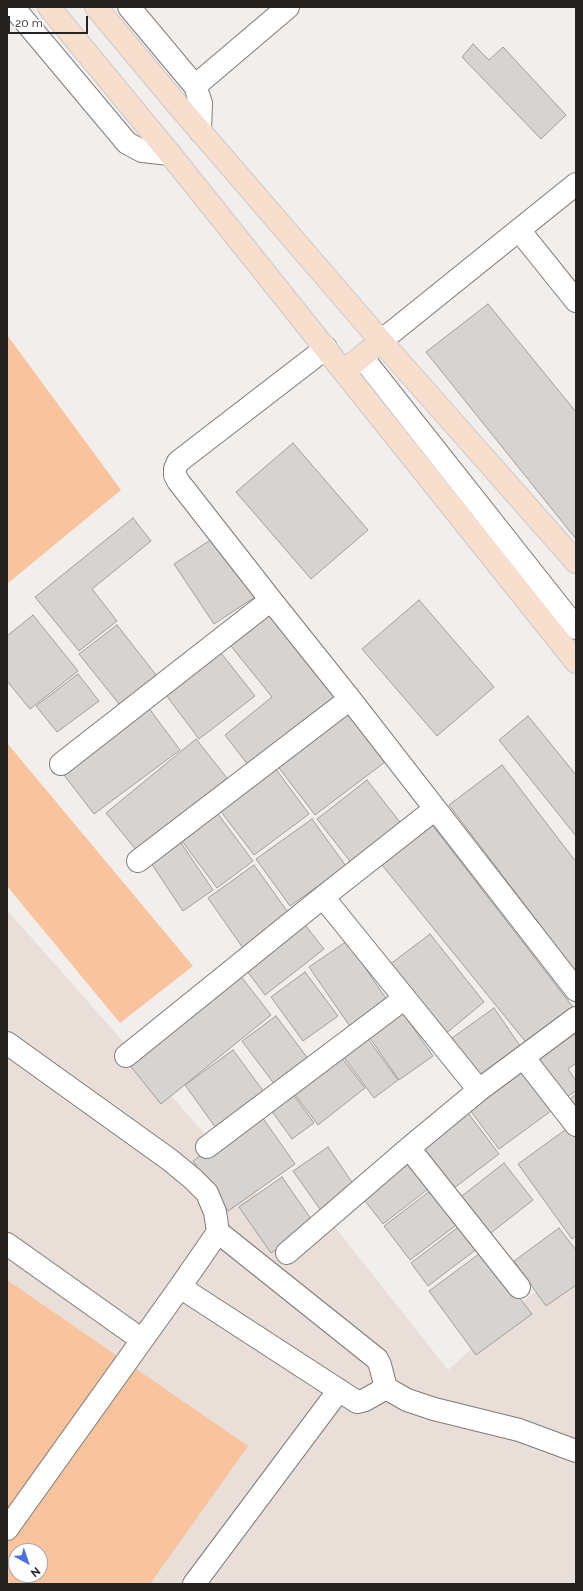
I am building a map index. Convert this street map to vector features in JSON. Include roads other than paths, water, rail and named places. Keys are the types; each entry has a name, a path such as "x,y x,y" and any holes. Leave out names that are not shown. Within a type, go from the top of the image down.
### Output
{"main road":[{"path":"49,7 170,154 576,662"},
{"path":"96,7 200,131 381,341 576,562"},
{"path":"344,371 381,341"}],"street":[{"path":"13,7 127,143 142,151 170,154"},
{"path":"129,7 195,86 201,103 200,131"},
{"path":"195,86 288,7"},
{"path":"381,341 576,184"},
{"path":"519,230 576,301"},
{"path":"326,348 178,462 175,469 178,481 350,699 576,990"},
{"path":"362,357 576,628"},
{"path":"61,764 271,600"},
{"path":"138,861 350,699"},
{"path":"126,1056 435,809"},
{"path":"323,897 479,1090"},
{"path":"207,1147 405,998"},
{"path":"287,1253 479,1090 576,1018"},
{"path":"7,1043 170,1160 193,1179 207,1193 215,1212 218,1232 377,1359 386,1388 407,1400 434,1409 519,1430 576,1451"},
{"path":"524,1058 576,1124"},
{"path":"409,1148 519,1287"},
{"path":"7,1528 218,1232"},
{"path":"7,1244 142,1340"},
{"path":"180,1287 358,1402 365,1400 386,1388"},
{"path":"194,1584 339,1390"}]}
